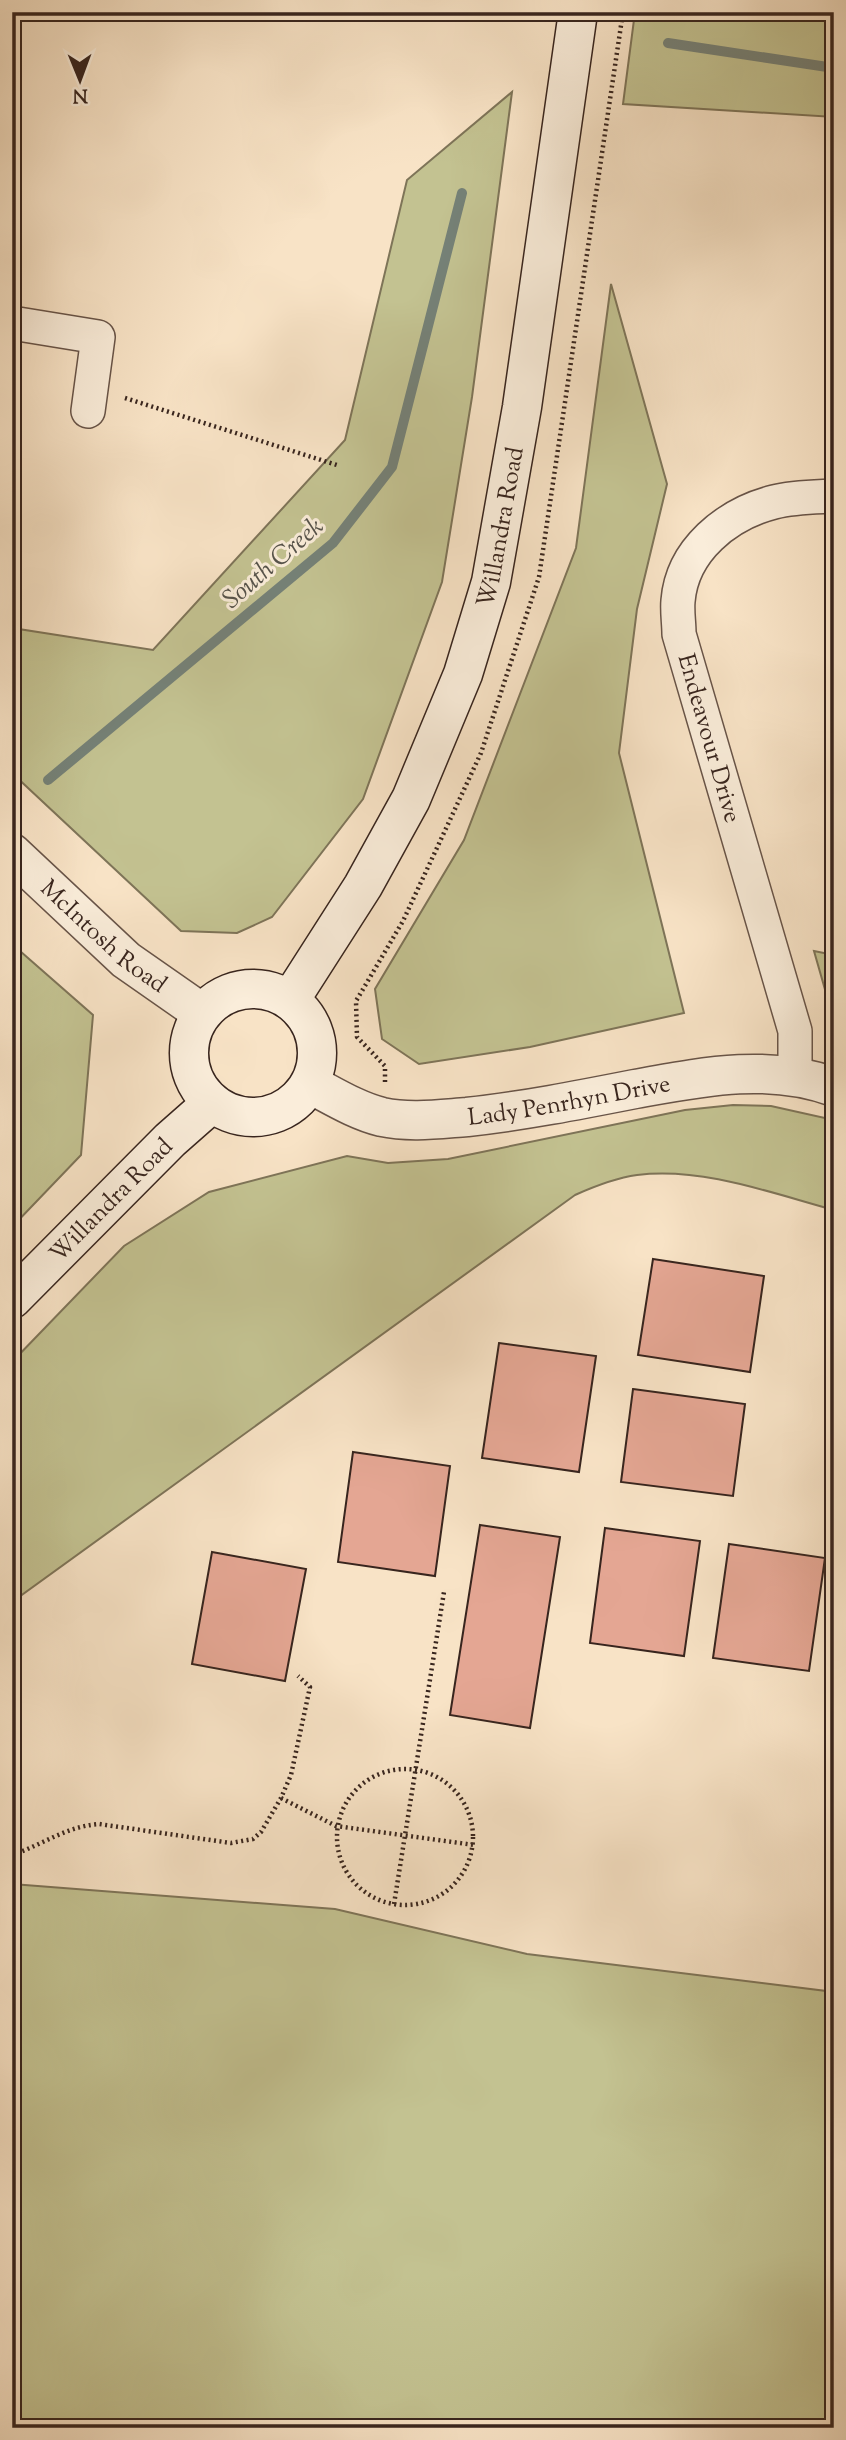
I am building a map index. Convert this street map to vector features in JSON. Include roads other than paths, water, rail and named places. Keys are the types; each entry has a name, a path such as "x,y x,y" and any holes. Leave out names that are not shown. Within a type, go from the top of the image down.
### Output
{"main road":[{"name":"Willandra Road","path":"290,1000 363,886 411,799 463,674 491,582 522,407 578,12"},
{"name":"McIntosh Road","path":"12,853 126,960 202,1013"},
{"path":"260,988 276,992 290,1000 302,1010 311,1023 316,1038 318,1054 310,1084 298,1099 284,1110 266,1116 248,1117 230,1113 212,1103 201,1091 191,1072 189,1052 192,1031 202,1013 221,997 244,989 260,988"},
{"name":"Lady Penrhyn Drive","path":"310,1084 366,1113 385,1118 428,1121 487,1115 701,1077 748,1073 795,1076 834,1087"},
{"name":"Willandra Road","path":"12,1299 170,1140 212,1103"}],"street":[{"path":"12,323 97,337 89,399"},
{"name":"Endeavour Drive","path":"795,1076 795,1031 679,634 677,601 686,570 701,547 715,531 740,514 775,501 834,496"}],"waterway":[{"name":"South Creek","path":"668,43 834,68"},
{"name":"South Creek","path":"48,780 333,543 392,467 462,193"}]}
